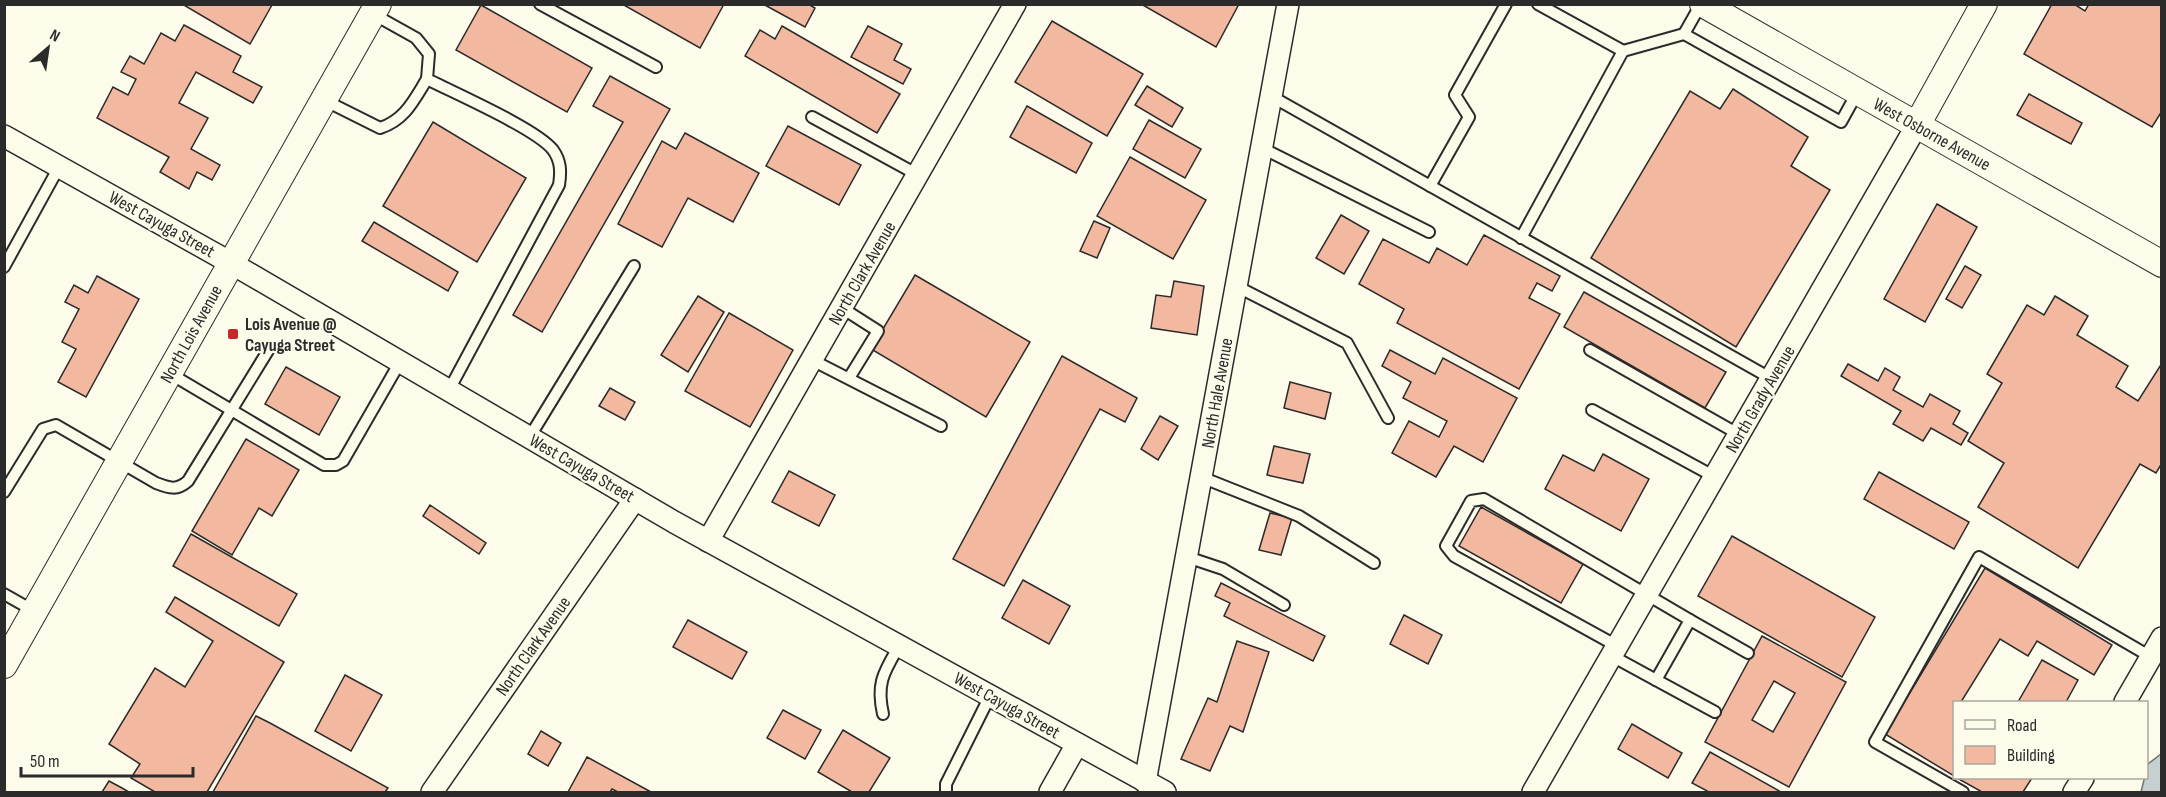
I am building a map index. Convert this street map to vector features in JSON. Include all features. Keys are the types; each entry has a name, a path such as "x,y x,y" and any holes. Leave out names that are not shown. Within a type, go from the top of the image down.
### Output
{"street":[{"name":"North Clark Avenue","path":"708,541 1015,4"},
{"name":"North Hale Avenue","path":"1145,782 1288,4"},
{"name":"West Osborne Avenue","path":"1702,4 2162,264"},
{"name":"North Grady Avenue","path":"1533,792 1740,435 1984,4"},
{"name":"North Lois Avenue","path":"4,665 375,9"},
{"name":"West Cayuga Street","path":"4,136 231,263 708,541 1165,792"},
{"name":"North Clark Avenue","path":"432,792 635,499"},
{"path":"2126,701 2156,647"},
{"path":"1050,792 1077,744"},
{"path":"2074,792 2082,779"}],"lane":[{"path":"540,4 656,67"},
{"path":"1431,186 1468,117 1455,95 1506,4"},
{"path":"1538,4 1623,51 1684,34 1702,4"},
{"path":"324,99 380,128 395,123 409,110 427,79 429,54 416,38 375,9"},
{"path":"1684,34 1841,122 1858,92"},
{"path":"1521,238 1623,51"},
{"path":"427,79 526,130 552,149 561,168 559,185 449,390"},
{"path":"1271,96 1772,379"},
{"path":"812,117 918,175"},
{"path":"1262,148 1429,232"},
{"path":"4,267 59,167"},
{"path":"529,438 634,266"},
{"path":"1236,286 1347,343 1388,418"},
{"path":"842,308 878,331 849,378"},
{"path":"4,492 36,437 49,426 64,428 156,483 169,488 180,488 188,481 233,411 269,349"},
{"path":"1590,350 1740,435"},
{"path":"812,360 941,426"},
{"path":"169,373 324,465 336,465 343,461 400,362"},
{"path":"1592,410 1715,477"},
{"path":"1201,477 1299,516 1374,563"},
{"path":"1715,712 1656,680 1615,651 1454,556 1446,546 1471,501 1484,499 1748,653"},
{"path":"1963,792 1875,742 1979,556 2156,647"},
{"path":"1187,557 1223,569 1284,605"},
{"path":"4,594 34,611"},
{"path":"1656,680 1690,620"},
{"path":"883,714 879,695 882,676 899,646"},
{"path":"946,792 946,784 990,696"}],"shaded area":[{"path":"2161,754 2161,792 2141,792 2144,779 2148,779 2148,764"}],"building":[{"path":"182,4 271,4 272,5 250,44"},
{"path":"622,4 724,4 700,48"},
{"path":"763,4 808,4 815,8 805,27"},
{"path":"1141,4 1239,4 1216,47"},
{"path":"2052,4 2074,4 2085,11 2089,4 2162,4 2162,111 2152,127 2024,54"},
{"path":"481,5 592,68 567,112 456,50"},
{"path":"1052,21 1143,74 1107,136 1015,82"},
{"path":"184,25 241,56 233,72 262,87 253,103 196,72 179,103 208,118 191,149 220,165 212,180 197,172 189,189 160,172 169,157 97,118 113,87 128,95 136,79 121,72 130,56 144,64 161,33 175,41"},
{"path":"782,26 900,94 877,133 745,56 760,30 775,39"},
{"path":"868,26 902,44 894,60 911,69 903,84 851,57"},
{"path":"610,76 670,109 542,332 513,315 623,122 593,106"},
{"path":"1147,86 1183,108 1172,127 1135,105"},
{"path":"1733,89 1808,137 1791,166 1830,190 1736,347 1591,258 1690,91 1720,109"},
{"path":"2029,94 2082,123 2071,144 2017,115"},
{"path":"1027,106 1092,143 1076,173 1010,137"},
{"path":"1149,120 1201,149 1185,178 1133,149"},
{"path":"433,122 526,178 477,262 383,206"},
{"path":"788,126 861,165 839,205 766,166"},
{"path":"685,133 759,173 733,222 688,198 662,247 618,224 662,141 676,149"},
{"path":"1130,157 1206,200 1173,259 1097,216"},
{"path":"1937,204 1977,227 1925,322 1884,299"},
{"path":"1341,215 1369,231 1344,274 1316,258"},
{"path":"1094,221 1110,228 1097,258 1080,251"},
{"path":"374,222 458,272 448,291 362,241"},
{"path":"1484,235 1560,276 1552,291 1537,283 1529,298 1560,314 1519,389 1397,323 1404,309 1359,284 1383,239 1429,263 1437,248 1467,265"},
{"path":"1965,266 1981,275 1962,308 1946,299"},
{"path":"915,275 1030,342 986,417 871,349"},
{"path":"97,276 139,299 86,397 58,382 76,349 62,342 79,309 65,302 74,285 88,293"},
{"path":"1174,281 1204,286 1197,335 1151,328 1156,295 1171,297"},
{"path":"1584,292 1726,372 1705,408 1564,327"},
{"path":"698,296 724,312 688,372 661,355"},
{"path":"2055,296 2088,316 2077,335 2128,366 2116,387 2138,401 2162,363 2162,463 2156,473 2140,464 2078,568 1978,507 2004,463 1968,441 2002,383 1987,374 2027,305 2044,315"},
{"path":"729,313 793,350 750,427 685,391"},
{"path":"1390,350 1435,374 1443,358 1517,398 1483,462 1454,446 1436,477 1392,453 1409,421 1439,437 1447,421 1403,398 1411,382 1382,366"},
{"path":"1062,356 1137,398 1125,422 1100,409 1004,586 953,559"},
{"path":"1848,364 1878,381 1885,368 1900,377 1893,390 1923,407 1930,394 1960,411 1953,424 1968,433 1961,445 1931,428 1923,441 1893,424 1901,411 1841,376"},
{"path":"286,367 340,397 319,435 265,404"},
{"path":"1290,382 1331,393 1325,419 1284,408"},
{"path":"610,388 635,402 625,420 599,406"},
{"path":"1160,416 1178,426 1158,460 1141,449"},
{"path":"246,439 299,470 272,516 259,508 232,555 192,531"},
{"path":"1274,446 1310,454 1303,483 1267,475"},
{"path":"1603,454 1649,479 1621,531 1545,489 1563,455 1594,471"},
{"path":"789,471 835,495 819,526 772,502"},
{"path":"1879,472 1969,522 1954,549 1864,499"},
{"path":"430,505 486,543 479,554 423,516"},
{"path":"1481,507 1583,564 1561,603 1459,546"},
{"path":"1270,513 1292,518 1281,555 1259,550"},
{"path":"191,534 297,594 279,626 173,566"},
{"path":"1732,536 1875,617 1842,677 1698,596"},
{"path":"1985,568 2112,645 2094,675 2037,641 2028,656 2000,639 1962,701 1953,701 1953,775 1885,734"},
{"path":"1023,580 1070,606 1049,644 1002,618"},
{"path":"1221,583 1325,636 1313,661 1224,616 1230,603 1215,596"},
{"path":"175,597 284,662 207,792 155,792 131,778 140,764 109,744 155,668 185,687 213,641 166,612"},
{"path":"1404,615 1442,635 1428,664 1390,644"},
{"path":"688,620 747,652 732,679 673,647"},
{"path":"1762,636 1846,682 1789,787 1705,742","holes":["1774,681 1795,693 1773,732 1752,720"]},
{"path":"1237,641 1269,652 1243,732 1230,726 1210,771 1181,759 1208,698 1217,702"},
{"path":"2042,660 2078,680 2067,701 2019,701"},
{"path":"345,675 382,695 351,751 315,731"},
{"path":"783,710 821,730 805,759 767,738"},
{"path":"256,716 388,788 385,792 213,792"},
{"path":"1632,724 1682,753 1668,778 1618,749"},
{"path":"843,730 890,758 869,792 852,792 818,772"},
{"path":"541,731 561,743 548,766 528,754"},
{"path":"1710,752 1781,792 1709,792 1692,783"},
{"path":"587,757 651,792 618,792 612,789 610,792 568,792"},
{"path":"1959,779 2031,779 2023,792 1982,792"},
{"path":"109,781 122,788 129,792 102,792"}],"place":[{"name":"Lois Avenue @ Cayuga Street","path":"233,334"}]}
